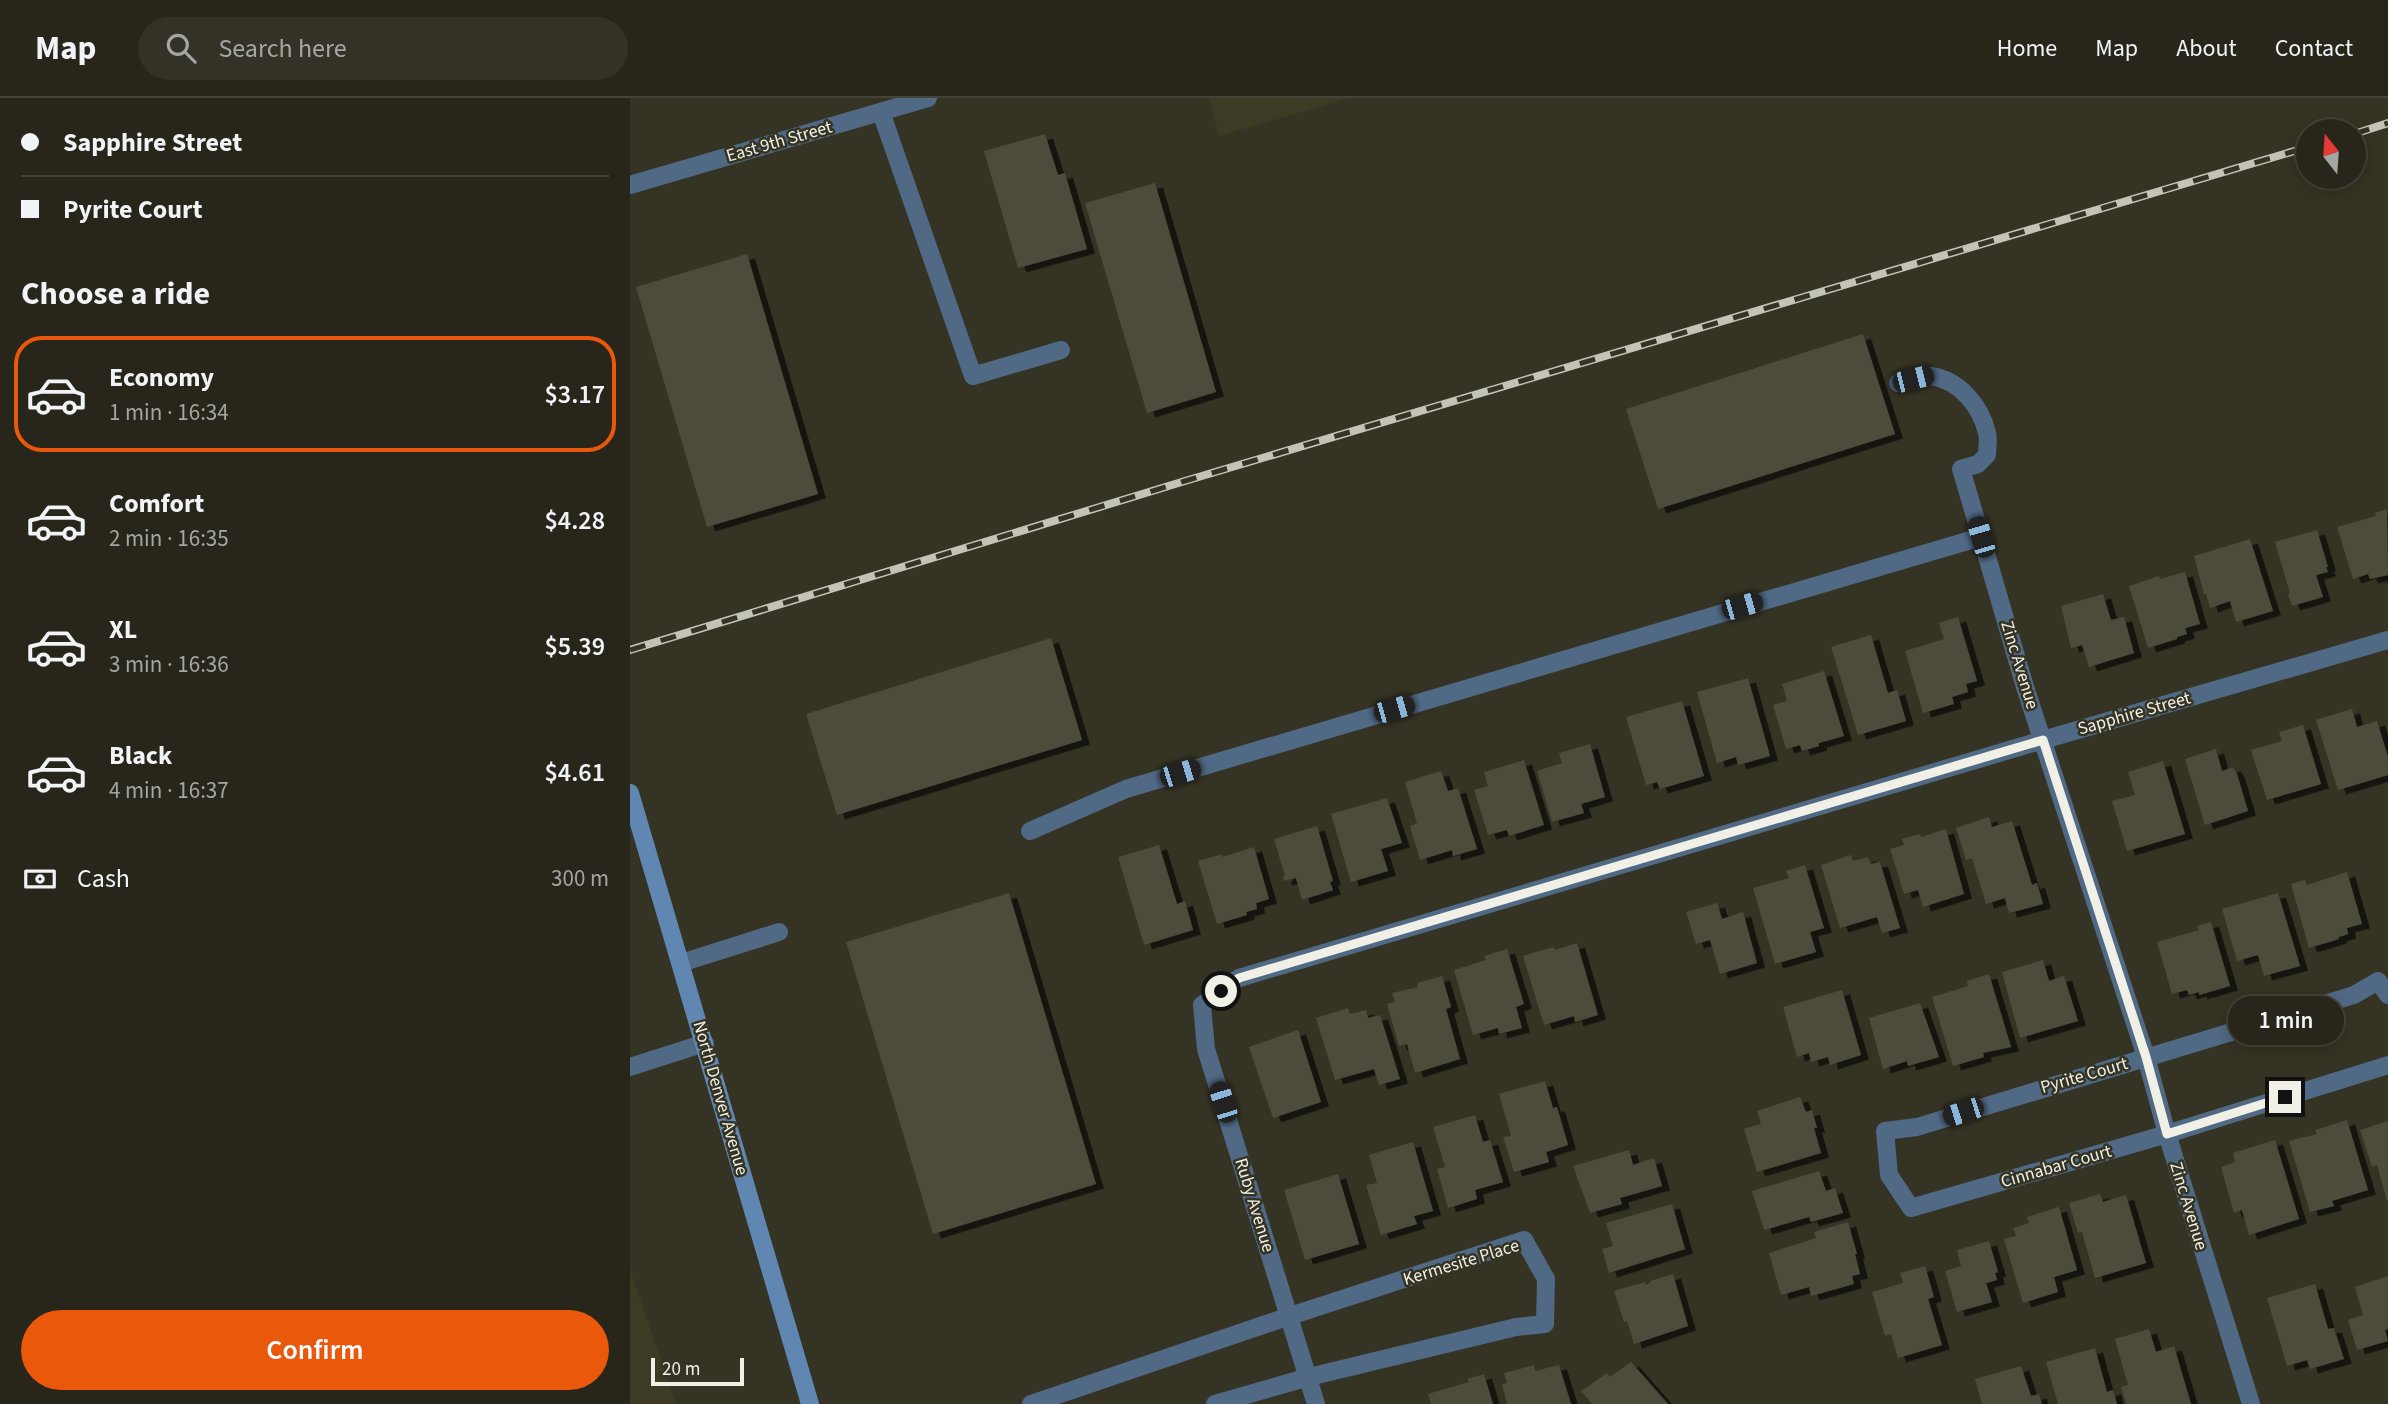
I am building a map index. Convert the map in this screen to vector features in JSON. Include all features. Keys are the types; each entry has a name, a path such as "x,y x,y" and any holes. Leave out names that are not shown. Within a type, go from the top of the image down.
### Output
{"main road":[{"name":"North Denver Avenue","path":"630,793 810,1404"}],"street":[{"name":"East 9th Street","path":"630,185 921,99"},
{"path":"881,111 973,376 1061,350"},
{"name":"Zinc Avenue","path":"1898,383 1928,376 1948,381 1969,396 1979,411 1988,434 1987,455 1978,464 1961,469 2043,740 2146,1057 2167,1134 2251,1404"},
{"path":"1030,831 1126,789 1981,537"},
{"name":"Sapphire Street","path":"1202,1005 1239,978 2388,640"},
{"path":"681,963 779,932"},
{"name":"Pyrite Court","path":"1945,1197 1911,1208 1889,1175 1885,1131 1917,1127 2354,995 2378,981 2388,995"},
{"name":"Ruby Avenue","path":"1202,1005 1206,1049 1316,1404"},
{"path":"630,1068 705,1043"},
{"path":"2167,1134 2388,1065"},
{"name":"Cinnabar Court","path":"1945,1197 2167,1134"},
{"name":"Kermesite Place","path":"1031,1404 1524,1240 1546,1279 1545,1324 1516,1327 1309,1377 1215,1404"}],"shaded area":[{"path":"1209,98 1351,98 1219,136"},
{"path":"630,1269 676,1404 630,1404"}],"building":[{"path":"1045,134 1058,175 1065,173 1087,249 1018,268 984,151"},
{"path":"1155,183 1216,392 1147,413 1085,203"},
{"path":"747,254 818,494 707,527 636,287"},
{"path":"1863,334 1895,434 1658,509 1626,409"},
{"path":"2387,509 2388,575 2370,579 2368,574 2353,579 2337,527 2376,516 2375,513"},
{"path":"2317,530 2328,567 2328,572 2316,575 2323,597 2292,606 2275,542"},
{"path":"2250,539 2273,611 2236,622 2230,601 2210,608 2194,556"},
{"path":"2185,572 2200,624 2185,628 2187,634 2177,639 2148,648 2129,586 2159,576 2160,579"},
{"path":"2103,594 2111,620 2124,617 2134,653 2089,667 2082,645 2071,648 2061,606"},
{"path":"1958,617 1977,681 1966,684 1968,692 1952,697 1954,704 1923,713 1905,651 1944,639 1939,623"},
{"path":"1871,635 1888,693 1897,690 1906,721 1858,735 1831,647"},
{"path":"1051,638 1082,740 837,815 806,714"},
{"path":"1824,671 1844,736 1802,751 1800,745 1786,749 1773,705 1787,701 1782,684"},
{"path":"1748,678 1770,756 1738,765 1736,757 1717,763 1697,692"},
{"path":"1682,701 1704,776 1660,789 1657,782 1646,785 1626,717"},
{"path":"2352,709 2357,727 2377,721 2388,757 2388,775 2338,790 2316,720"},
{"path":"2303,725 2321,784 2267,800 2251,750 2282,741 2279,732"},
{"path":"1590,744 1605,797 1581,804 1584,813 1552,822 1537,771 1562,763 1559,753"},
{"path":"2216,749 2222,771 2233,767 2237,774 2248,811 2205,825 2185,759"},
{"path":"1524,760 1544,825 1509,836 1507,830 1488,835 1474,790 1488,786 1484,772"},
{"path":"2163,761 2185,834 2127,851 2112,801 2135,795 2128,772"},
{"path":"1441,771 1448,791 1458,788 1477,849 1453,856 1452,850 1420,860 1410,826 1417,823 1405,782"},
{"path":"1387,798 1402,843 1381,849 1388,871 1351,882 1331,814"},
{"path":"1989,817 1992,827 2012,821 2032,885 2037,883 2043,904 2009,913 2005,898 1986,904 1972,858 1966,860 1956,828"},
{"path":"1317,826 1333,881 1330,882 1333,890 1302,900 1296,878 1284,881 1285,876 1274,839"},
{"path":"1946,829 1964,894 1923,907 1918,890 1904,894 1890,849 1904,845 1902,839 1920,834 1921,837"},
{"path":"1159,845 1177,904 1185,901 1193,930 1144,945 1118,857"},
{"path":"1254,847 1269,899 1256,903 1257,909 1246,912 1247,915 1217,924 1198,861"},
{"path":"1851,855 1853,861 1868,857 1871,864 1880,862 1900,928 1882,933 1877,917 1840,928 1821,865"},
{"path":"1805,865 1824,928 1810,932 1816,952 1775,964 1753,888 1789,878 1786,871"},
{"path":"2347,872 2362,924 2347,928 2348,934 2339,939 2309,948 2291,884 2305,880 2307,885"},
{"path":"1009,893 1096,1184 933,1234 846,942"},
{"path":"2278,893 2300,966 2264,976 2258,955 2237,961 2222,909"},
{"path":"1717,903 1722,919 1743,912 1757,963 1720,974 1710,940 1696,944 1686,912"},
{"path":"2211,922 2230,986 2199,995 2199,992 2189,995 2187,990 2172,994 2157,942 2199,930 2197,926"},
{"path":"1577,943 1598,1015 1575,1022 1574,1016 1544,1025 1523,956"},
{"path":"1507,949 1524,1004 1516,1007 1522,1028 1499,1034 1498,1028 1473,1035 1454,970 1486,960 1484,956"},
{"path":"2043,960 2049,981 2064,976 2078,1021 2020,1038 2002,972"},
{"path":"1989,974 2011,1047 1983,1053 1984,1057 1953,1066 1932,997 1968,986 1967,981"},
{"path":"1442,976 1451,1007 1446,1009 1460,1059 1415,1073 1407,1044 1399,1046 1387,1004 1395,1002 1392,993 1418,987 1417,983"},
{"path":"1842,990 1861,1055 1830,1065 1828,1057 1811,1062 1809,1053 1797,1057 1783,1007"},
{"path":"1920,1003 1939,1057 1908,1066 1907,1061 1883,1069 1869,1018"},
{"path":"1348,1008 1350,1014 1366,1010 1368,1018 1380,1015 1400,1079 1379,1085 1374,1069 1335,1080 1316,1018"},
{"path":"1298,1030 1321,1102 1273,1118 1249,1047"},
{"path":"1545,1081 1553,1108 1557,1107 1568,1145 1546,1152 1549,1162 1514,1172 1503,1137 1511,1136 1499,1094"},
{"path":"1800,1097 1806,1112 1812,1110 1821,1153 1757,1172 1744,1129 1761,1124 1757,1111"},
{"path":"1475,1115 1483,1142 1490,1140 1503,1182 1475,1190 1477,1199 1448,1208 1437,1169 1445,1167 1433,1127"},
{"path":"2347,1120 2368,1190 2332,1201 2334,1206 2310,1212 2289,1141 2317,1134 2315,1130"},
{"path":"2388,1121 2387,1201 2377,1165 2372,1167 2360,1130"},
{"path":"2275,1140 2299,1219 2249,1235 2242,1210 2234,1213 2221,1167 2235,1162 2233,1153"},
{"path":"1413,1142 1433,1211 1414,1216 1417,1224 1381,1235 1366,1185 1377,1183 1369,1155"},
{"path":"1629,1150 1633,1165 1654,1158 1662,1186 1620,1198 1622,1204 1590,1213 1573,1166"},
{"path":"1819,1171 1826,1191 1835,1188 1843,1213 1811,1222 1809,1217 1764,1230 1752,1191"},
{"path":"1338,1174 1359,1244 1305,1260 1284,1190"},
{"path":"2100,1194 2103,1202 2126,1195 2146,1263 2095,1278 2082,1232 2078,1233 2069,1203"},
{"path":"1672,1204 1685,1249 1609,1273 1602,1249 1613,1246 1606,1223"},
{"path":"2059,1207 2077,1270 2054,1277 2058,1292 2023,1303 2004,1239 2016,1236 2013,1228 2029,1223 2027,1217"},
{"path":"1848,1222 1860,1274 1852,1276 1854,1284 1811,1296 1809,1287 1781,1295 1769,1253 1816,1238 1814,1232"},
{"path":"1989,1241 1998,1272 1995,1273 1997,1280 1986,1283 1992,1302 1957,1312 1945,1271 1961,1266 1957,1250"},
{"path":"1925,1266 1934,1297 1928,1299 1942,1345 1898,1358 1891,1334 1885,1336 1872,1292 1903,1283 1900,1273"},
{"path":"1673,1274 1688,1326 1634,1344 1614,1291 1645,1282 1645,1285"},
{"path":"2388,1276 2388,1329 2385,1330 2388,1341 2357,1350 2348,1320 2363,1315 2355,1287"},
{"path":"2315,1284 2328,1329 2334,1328 2344,1359 2310,1369 2307,1360 2287,1366 2267,1298"},
{"path":"2149,1329 2156,1352 2174,1346 2191,1404 2126,1404 2121,1387 2128,1385 2115,1339"},
{"path":"2095,1348 2107,1392 2113,1390 2117,1404 2058,1404 2046,1362"},
{"path":"1631,1362 1668,1404 1592,1404 1581,1391 1607,1373 1610,1377"},
{"path":"1534,1365 1535,1371 1559,1365 1571,1404 1507,1404 1502,1384 1507,1383 1504,1373"},
{"path":"2021,1366 2031,1396 2039,1394 2042,1404 1982,1404 1975,1379"},
{"path":"1484,1374 1493,1404 1431,1404 1428,1394 1469,1382 1467,1379"}],"railway":[{"path":"2366,130 2388,123"},
{"path":"630,650 1185,481 2296,151"}],"route":[{"path":"1221,991 1239,978 2043,740 2146,1057 2167,1134 2285,1097"}]}
